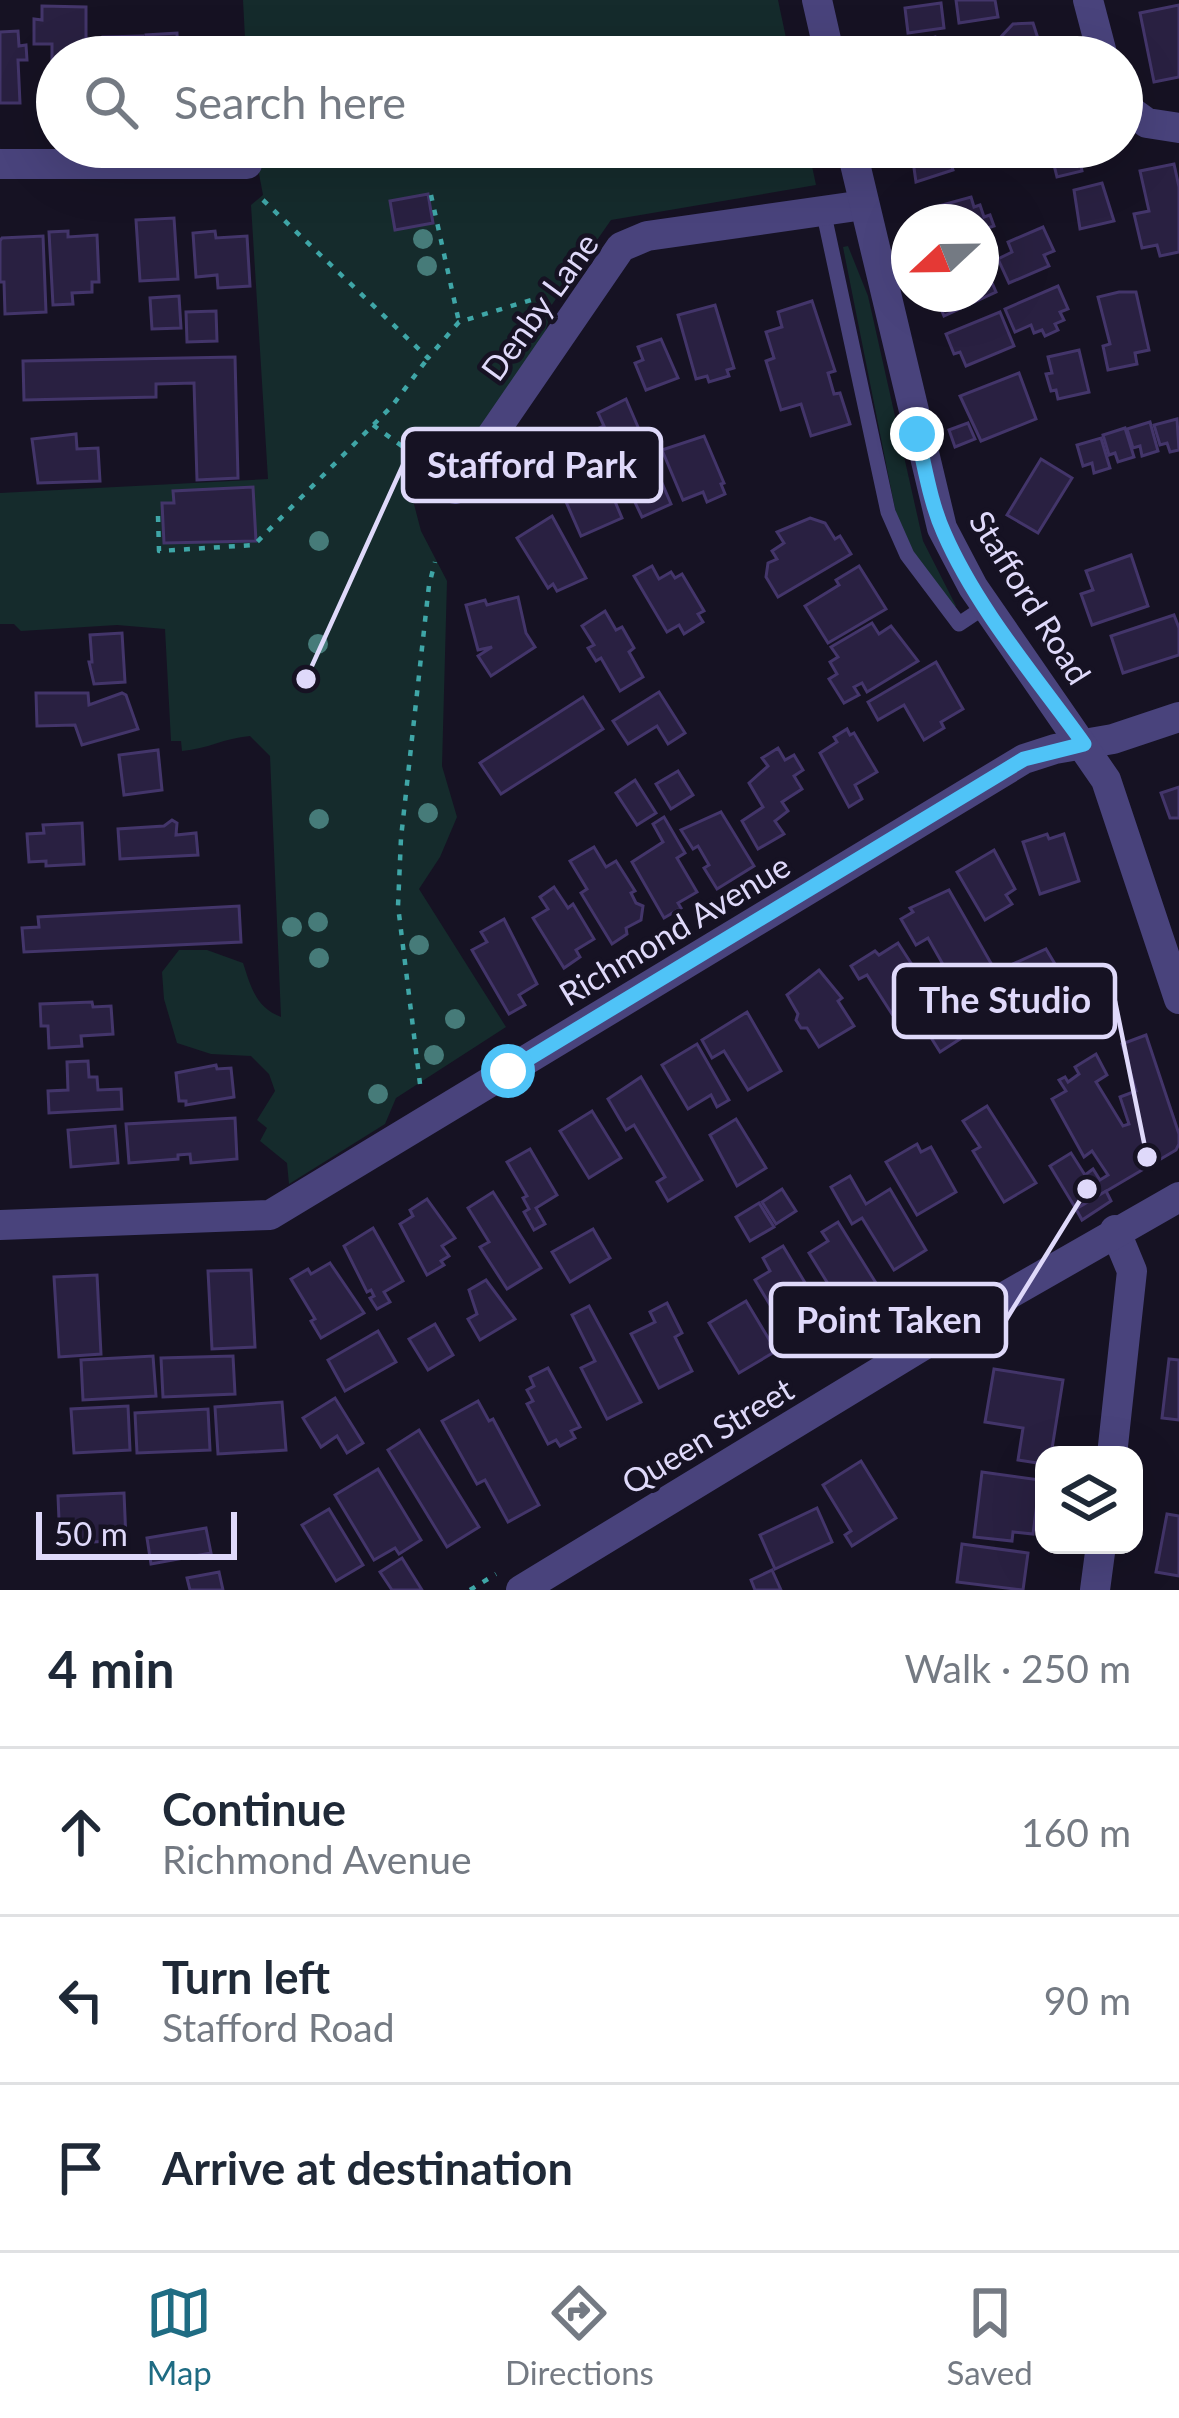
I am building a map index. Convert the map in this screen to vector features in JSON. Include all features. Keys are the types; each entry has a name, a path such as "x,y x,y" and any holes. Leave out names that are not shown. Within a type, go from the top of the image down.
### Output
{"street":[{"path":"817,0 825,36"},
{"path":"1088,0 1097,36"},
{"path":"1143,120 1179,128"},
{"path":"0,164 36,164"},
{"name":"Stafford Road","path":"856,168 934,507 951,550 1084,744 1116,805 1179,999"},
{"name":"Denby Lane","path":"444,479 621,248 647,236 864,205"},
{"name":"Richmond Avenue","path":"0,1225 270,1214 1024,759 1113,739 1179,717"},
{"name":"Queen Street","path":"520,1590 1179,1197"},
{"path":"1113,1446 1132,1270 1115,1231"},
{"path":"1095,1590 1100,1554"}],"lane":[{"path":"824,210 888,512 898,538 959,624 986,606"}],"path":[{"path":"430,195 459,322"},
{"path":"262,200 428,358"},
{"path":"158,516 159,550 254,545 373,425 459,322 568,289"},
{"path":"373,425 444,479"},
{"path":"420,1084 398,906 404,815 435,562"}],"green space":[{"path":"243,0 778,0 786,36 245,36"},
{"path":"258,168 812,168 816,185 611,220 544,316 549,319 528,371 461,449 410,489 421,531 447,581 442,766 457,817 440,857 419,889 506,1027 396,1098 385,1124 289,1184 287,1163 260,1141 267,1128 257,1120 275,1091 269,1074 251,1056 211,1054 177,1043 164,999 162,972 179,950 207,950 243,963 260,1002 281,1017 270,756 250,736 182,751 181,741 171,741 165,629 117,625 21,631 14,624 0,624 0,493 268,479 251,205 263,195"},
{"path":"848,246 868,296 923,541 956,606 953,609 907,546 897,519 843,247"}],"building":[{"path":"956,0 995,0 998,17 959,23"},
{"path":"941,3 944,28 908,33 905,8"},
{"path":"1179,5 1179,77 1154,82 1140,13"},
{"path":"42,6 86,7 86,36 36,36 34,44 34,19 42,20"},
{"path":"1033,23 1037,36 1002,36 1013,24"},
{"path":"18,31 27,60 18,60 20,103 0,103 0,32"},
{"path":"1174,164 1179,187 1179,252 1160,256 1157,245 1142,248 1134,214 1149,211 1140,171"},
{"path":"914,168 952,168 953,170 916,182"},
{"path":"1055,168 1081,168 1082,171 1057,177"},
{"path":"1102,183 1114,221 1080,229 1074,190"},
{"path":"428,194 433,223 395,230 390,201"},
{"path":"971,197 973,204 946,204"},
{"path":"174,218 178,279 140,281 136,220"},
{"path":"1043,227 1054,251 1044,255 1049,266 1009,283 999,261 1012,252 1008,242"},
{"path":"68,231 68,237 97,235 99,282 92,282 92,292 72,293 73,304 53,305 49,232"},
{"path":"215,231 216,238 247,236 250,286 218,288 217,275 196,277 193,233"},
{"path":"43,236 46,312 5,314 0,241"},
{"path":"1058,286 1068,309 1060,312 1064,320 1055,324 1058,330 1045,336 1042,330 1034,333 1031,325 1015,332 1005,309"},
{"path":"1136,292 1149,350 1135,353 1137,364 1108,370 1103,346 1110,344 1098,297"},
{"path":"179,296 181,328 152,329 150,298"},
{"path":"812,301 835,371 828,373 834,394 840,393 850,424 811,436 801,404 781,410 766,361 774,358 766,332 782,327 778,312"},
{"path":"715,305 734,368 727,370 729,376 709,382 707,376 696,379 678,315"},
{"path":"216,311 217,341 187,342 186,312"},
{"path":"1000,312 1014,346 966,366 960,352 954,354 946,334"},
{"path":"661,339 678,378 646,390 635,363 643,360 638,347"},
{"path":"1079,350 1089,392 1058,399 1046,374 1052,373 1048,357"},
{"path":"235,357 238,478 197,480 194,383 156,384 156,397 24,400 23,361"},
{"path":"1019,373 1036,419 981,441 960,396"},
{"path":"626,399 671,504 642,517 632,496 639,493 629,469 615,475 599,428 604,426 598,413"},
{"path":"1177,419 1179,450 1170,452 1167,443 1160,445 1154,425"},
{"path":"1150,422 1158,451 1142,456 1140,446 1133,448 1127,429"},
{"path":"968,423 975,439 955,447 949,430"},
{"path":"1125,428 1134,457 1118,462 1115,453 1109,455 1103,435"},
{"path":"76,434 77,449 98,448 100,481 38,483 32,439"},
{"path":"704,436 725,494 707,502 703,492 683,500 662,450"},
{"path":"1101,438 1110,468 1094,473 1092,463 1083,466 1077,445"},
{"path":"1041,459 1072,478 1038,533 1007,515"},
{"path":"598,461 622,518 581,536 556,479"},
{"path":"253,487 256,541 164,543 162,503 174,503 173,491"},
{"path":"552,516 586,578 557,591 553,584 548,588 517,538"},
{"path":"810,518 825,523 835,539 840,536 851,554 778,597 766,577 768,563 777,559 772,551 784,543 777,532"},
{"path":"1131,555 1148,606 1092,625 1081,594 1093,590 1086,571"},
{"path":"652,566 659,579 671,572 675,578 682,574 704,611 698,614 703,622 684,634 679,625 667,632 634,576"},
{"path":"859,566 886,609 828,643 805,606"},
{"path":"518,597 526,633 535,647 491,676 478,656 492,647 478,650 466,605"},
{"path":"605,611 616,630 622,627 643,677 620,691 601,658 596,661 588,648 594,645 582,626"},
{"path":"1174,615 1179,655 1123,673 1111,636"},
{"path":"872,623 879,634 891,626 918,661 867,692 862,683 854,687 859,695 844,703 829,679 837,674 830,662 838,657 831,647"},
{"path":"122,633 125,682 94,684 90,635"},
{"path":"936,662 963,709 941,722 944,728 924,740 904,705 878,720 868,702"},
{"path":"659,692 685,733 668,744 657,726 628,744 613,721"},
{"path":"36,693 88,693 89,705 122,693 138,729 82,745 75,725 37,726"},
{"path":"583,697 603,729 501,794 480,763"},
{"path":"847,729 877,772 855,785 862,799 849,807 820,753"},
{"path":"778,748 785,760 794,755 803,770 794,776 802,789 782,802 788,811 775,821 784,834 758,849 742,821 763,807 749,783 768,766 762,758"},
{"path":"158,750 162,790 124,795 119,755"},
{"path":"678,771 693,795 671,809 656,784"},
{"path":"635,780 656,813 637,825 616,793"},
{"path":"1179,787 1179,818 1170,818 1161,793"},
{"path":"721,812 754,866 717,889 698,846 693,849 681,830"},
{"path":"664,817 685,853 677,858 697,892 664,918 632,862 663,842 653,824"},
{"path":"172,820 177,823 176,835 196,833 198,855 120,859 118,829 164,826"},
{"path":"82,823 84,864 29,862 27,834 44,833 43,825"},
{"path":"1047,834 1049,839 1064,834 1079,881 1040,894 1023,842"},
{"path":"594,847 606,867 616,861 635,891 631,893 636,903 643,906 641,920 612,944 581,893 587,889 570,861"},
{"path":"994,850 1015,889 1006,895 1012,904 985,920 957,872"},
{"path":"554,887 568,908 573,904 594,939 576,950 580,957 564,968 533,918 548,909 540,897"},
{"path":"949,890 992,965 942,991 933,975 945,968 928,938 916,945 901,919 913,912 910,908"},
{"path":"239,906 241,942 24,952 22,928 39,927 38,917"},
{"path":"504,919 537,984 519,995 525,1005 509,1014 472,950 487,942 481,932"},
{"path":"898,943 960,1039 940,1052 910,1004 892,1014 867,975 859,979 851,966"},
{"path":"1046,949 1064,979 1041,993 1037,986 1030,990 1025,983 1017,989 1011,978 1019,973 1013,964"},
{"path":"819,970 842,998 838,1001 854,1026 819,1047 796,1020 798,1014 787,995"},
{"path":"92,1002 93,1007 111,1006 113,1034 81,1036 82,1046 49,1048 40,1004"},
{"path":"747,1012 781,1071 748,1090 724,1051 712,1058 702,1040"},
{"path":"1146,1035 1179,1144 1076,1209 1050,1166 1071,1153 1085,1175 1093,1169 1100,1180 1108,1175 1092,1151 1084,1157 1052,1099 1066,1091 1059,1080 1065,1077 1068,1082 1079,1074 1075,1067 1096,1054 1107,1075 1096,1082 1123,1126 1129,1124 1120,1097 1136,1091 1122,1044"},
{"path":"697,1044 729,1100 717,1107 711,1095 688,1109 662,1065"},
{"path":"88,1061 89,1077 97,1077 98,1090 121,1089 122,1109 49,1113 48,1091 68,1090 67,1062"},
{"path":"216,1065 217,1069 231,1068 234,1097 186,1105 179,1101 176,1073"},
{"path":"641,1077 702,1180 668,1201 657,1182 665,1177 634,1125 626,1130 608,1099"},
{"path":"987,1106 1036,1183 1004,1202 973,1151 980,1147 963,1121"},
{"path":"592,1111 621,1158 589,1178 560,1131"},
{"path":"235,1118 237,1159 191,1163 190,1154 129,1163 126,1124"},
{"path":"736,1119 766,1168 737,1186 710,1135"},
{"path":"115,1126 118,1163 71,1167 68,1130"},
{"path":"917,1144 921,1152 931,1147 956,1192 917,1215 886,1162"},
{"path":"530,1149 557,1195 536,1208 545,1224 534,1230 524,1212 529,1209 523,1198 527,1196 507,1162"},
{"path":"850,1176 866,1204 890,1189 926,1250 894,1270 862,1218 852,1224 831,1187"},
{"path":"782,1189 796,1211 776,1224 762,1202"},
{"path":"1106,1191 1111,1201 1082,1220 1076,1209"},
{"path":"493,1192 541,1268 507,1289 480,1247 489,1242 468,1208"},
{"path":"427,1199 455,1238 442,1246 449,1256 441,1261 444,1265 427,1275 400,1224"},
{"path":"759,1203 774,1227 750,1241 736,1217"},
{"path":"838,1222 881,1291 843,1308 809,1253 828,1241 822,1232"},
{"path":"373,1228 403,1281 384,1292 390,1302 377,1309 344,1246"},
{"path":"593,1229 610,1258 570,1282 552,1252"},
{"path":"783,1246 819,1306 801,1317 805,1324 788,1335 755,1280 770,1271 763,1258"},
{"path":"330,1263 364,1313 321,1338 291,1279"},
{"path":"251,1270 255,1347 212,1349 208,1271"},
{"path":"97,1275 101,1354 59,1357 54,1277"},
{"path":"486,1280 515,1319 480,1340 468,1319 477,1314 469,1290"},
{"path":"746,1301 776,1351 739,1373 709,1323"},
{"path":"667,1303 682,1333 675,1337 692,1371 659,1388 631,1334 655,1322 650,1312"},
{"path":"589,1306 641,1402 607,1419 581,1368 595,1361 572,1315"},
{"path":"435,1324 453,1355 428,1370 409,1339"},
{"path":"378,1331 396,1362 345,1391 328,1360"},
{"path":"153,1356 156,1396 83,1400 81,1360"},
{"path":"233,1356 235,1394 163,1397 161,1358"},
{"path":"1169,1359 1179,1360 1179,1420 1162,1418"},
{"path":"548,1368 580,1427 571,1431 575,1438 560,1446 556,1440 548,1444 527,1404 533,1401 527,1390 534,1386 530,1377"},
{"path":"994,1369 1063,1380 1052,1446 1035,1446 1035,1463 1018,1460 1023,1428 985,1422"},
{"path":"335,1398 363,1443 347,1453 337,1436 321,1447 303,1418"},
{"path":"478,1401 489,1421 493,1419 539,1505 508,1522 485,1480 477,1484 442,1421"},
{"path":"282,1402 286,1450 218,1454 215,1407"},
{"path":"128,1406 130,1450 74,1453 71,1409"},
{"path":"208,1409 210,1450 137,1453 135,1413"},
{"path":"419,1430 479,1527 447,1547 388,1450"},
{"path":"861,1461 896,1518 852,1546 845,1535 851,1531 823,1485"},
{"path":"378,1469 421,1540 399,1554 395,1548 374,1560 335,1495"},
{"path":"982,1472 1035,1479 1033,1534 1013,1532 1012,1541 974,1537"},
{"path":"124,1493 126,1540 60,1544 58,1496"},
{"path":"817,1508 832,1542 775,1569 760,1535"},
{"path":"329,1509 363,1565 336,1581 302,1525"},
{"path":"1167,1514 1179,1516 1179,1576 1156,1572"},
{"path":"206,1528 211,1553 151,1564 147,1538"},
{"path":"962,1544 1028,1553 1023,1590 957,1582"},
{"path":"402,1558 422,1590 392,1590 380,1572"},
{"path":"772,1570 781,1590 755,1590 751,1580"},
{"path":"219,1572 223,1590 190,1590 187,1578"}],"place":[{"name":"Stafford Park","path":"306,679"},
{"name":"The Studio","path":"1147,1157"},
{"name":"Point Taken","path":"1087,1189"}],"route":[{"path":"508,1071 1024,759 1084,744 951,550 934,507 917,434"}]}
